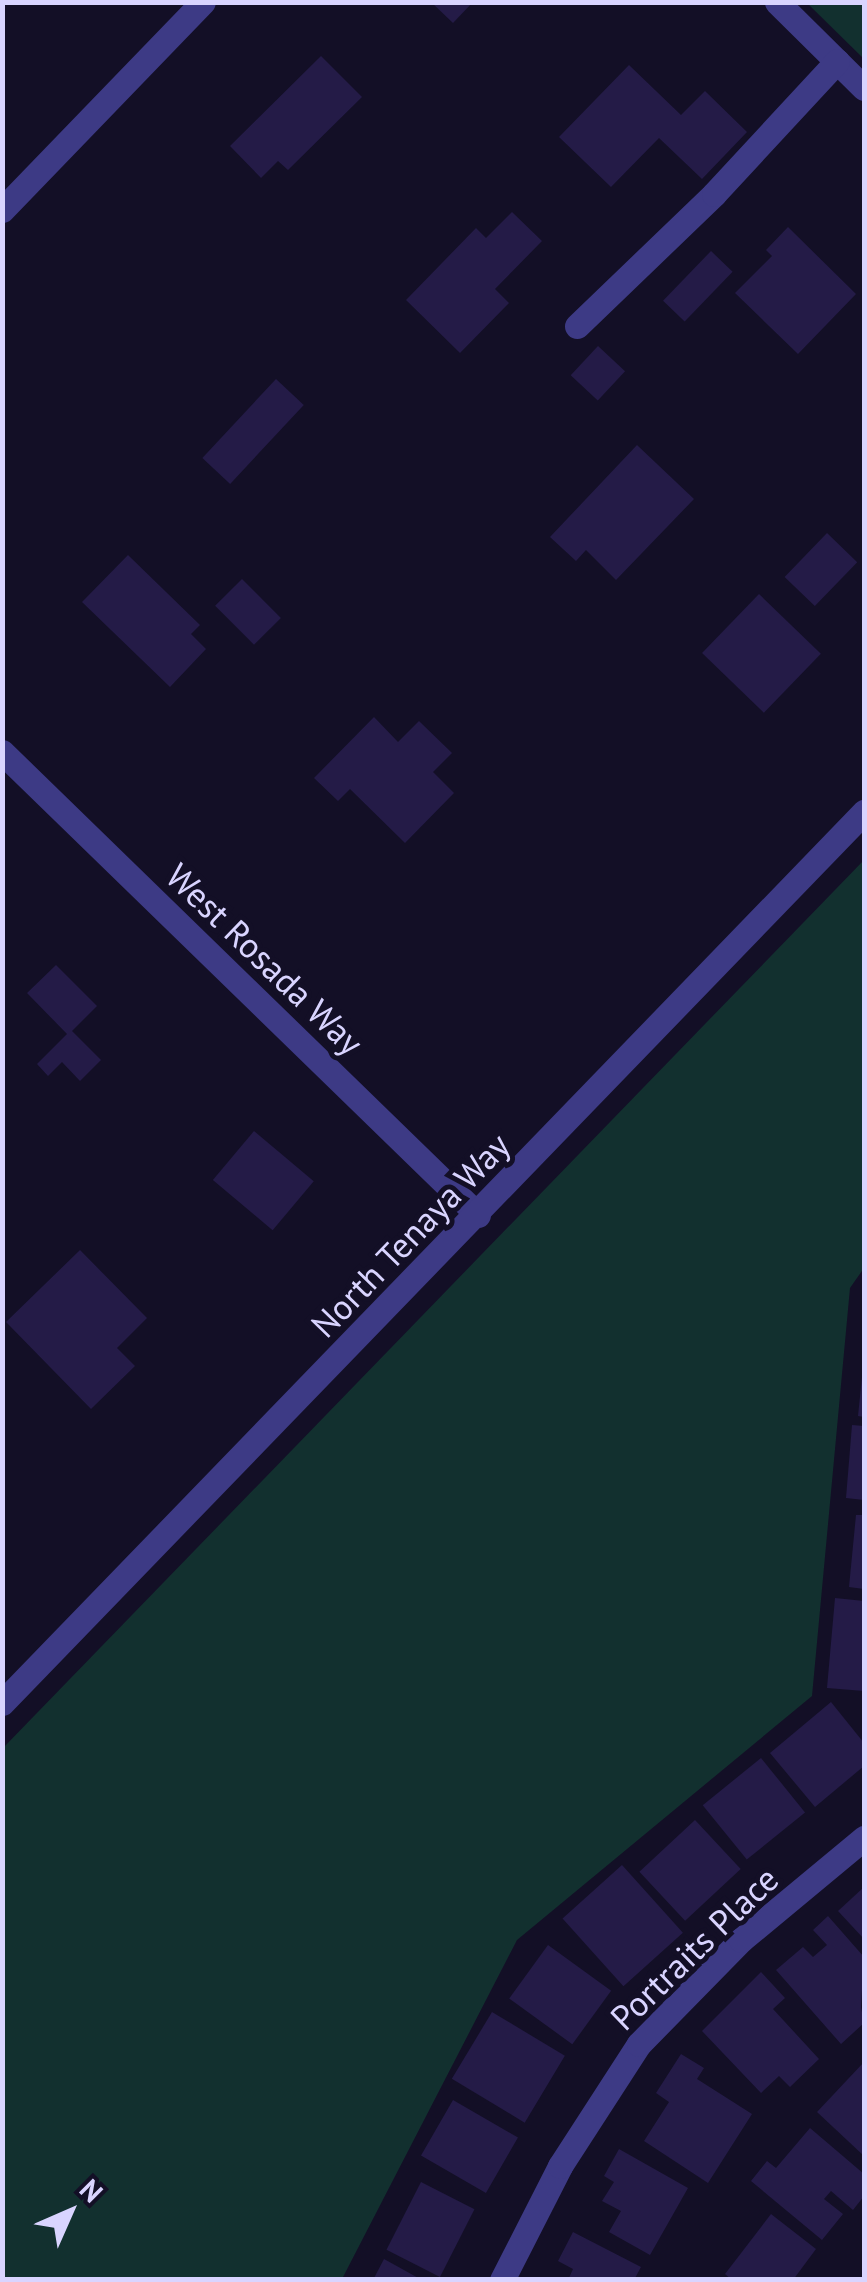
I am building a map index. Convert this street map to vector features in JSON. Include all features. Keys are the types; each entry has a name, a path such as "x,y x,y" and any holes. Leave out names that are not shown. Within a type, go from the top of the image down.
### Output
{"street":[{"path":"2,210 203,2"},
{"path":"777,2 864,88"},
{"path":"578,326 714,194 837,61"},
{"name":"West Rosada Way","path":"2,752 478,1215"},
{"name":"North Tenaya Way","path":"2,1703 864,812"},
{"name":"Portraits Place","path":"502,2280 560,2166 639,2044 741,1940 864,1838"}],"green space":[{"path":"807,3 864,3 864,59"},
{"path":"864,860 864,1268 850,1288 812,1696 517,1940 342,2279 3,2279 3,1748"}],"building":[{"path":"431,2 473,2 453,23"},
{"path":"321,56 362,97 288,170 278,161 261,178 230,146"},
{"path":"629,65 681,115 705,91 747,132 702,179 659,138 611,187 559,137"},
{"path":"512,212 542,241 495,289 509,303 460,353 406,300 476,228 486,238"},
{"path":"788,227 856,294 798,354 735,293 772,256 766,250"},
{"path":"711,251 733,272 685,321 663,301"},
{"path":"598,346 625,371 598,400 571,375"},
{"path":"276,379 304,405 230,484 202,458"},
{"path":"637,445 694,499 616,580 586,550 576,561 550,537"},
{"path":"827,533 857,562 815,606 785,577"},
{"path":"128,555 200,625 191,634 206,649 170,687 82,602"},
{"path":"242,579 281,618 254,645 215,606"},
{"path":"759,594 821,654 764,713 702,653"},
{"path":"374,717 398,742 419,721 452,753 433,772 454,793 405,843 350,789 338,801 314,778"},
{"path":"56,965 97,1006 72,1031 101,1060 80,1081 62,1062 48,1076 37,1064 67,1034 27,993"},
{"path":"254,1131 314,1181 273,1230 213,1180"},
{"path":"80,1250 147,1318 117,1348 135,1366 91,1409 6,1322"},
{"path":"864,1377 864,1417 858,1416"},
{"path":"852,1425 864,1426 864,1500 846,1498"},
{"path":"856,1515 864,1515 864,1589 849,1587"},
{"path":"835,1598 864,1601 864,1691 827,1688"},
{"path":"831,1702 864,1743 864,1766 815,1807 770,1753"},
{"path":"761,1758 805,1812 747,1860 703,1805"},
{"path":"695,1820 741,1869 685,1921 639,1872"},
{"path":"622,1865 683,1933 623,1986 563,1919"},
{"path":"864,1887 864,1939 838,1911"},
{"path":"828,1916 864,1957 864,2023 841,2044 776,1970 803,1947 813,1957 827,1945 813,1930"},
{"path":"548,1945 611,1991 572,2044 509,1998"},
{"path":"761,1972 785,1998 773,2009 819,2059 790,2087 779,2076 761,2093 702,2031"},
{"path":"492,2012 565,2056 525,2123 452,2079"},
{"path":"681,2054 704,2068 697,2079 752,2114 708,2183 644,2141 669,2102 656,2093"},
{"path":"864,2062 864,2156 817,2112"},
{"path":"453,2100 518,2138 486,2193 421,2155"},
{"path":"810,2128 864,2174 864,2196 853,2210 831,2191 824,2199 843,2214 822,2240 751,2181 767,2161 776,2168"},
{"path":"619,2149 688,2188 650,2255 609,2232 621,2211 602,2201 614,2182 604,2176"},
{"path":"421,2182 474,2209 440,2277 386,2250"},
{"path":"771,2214 816,2249 793,2280 732,2280 725,2274"},
{"path":"573,2232 641,2267 634,2280 568,2280 573,2269 558,2261"},
{"path":"384,2259 422,2280 373,2280"}]}
